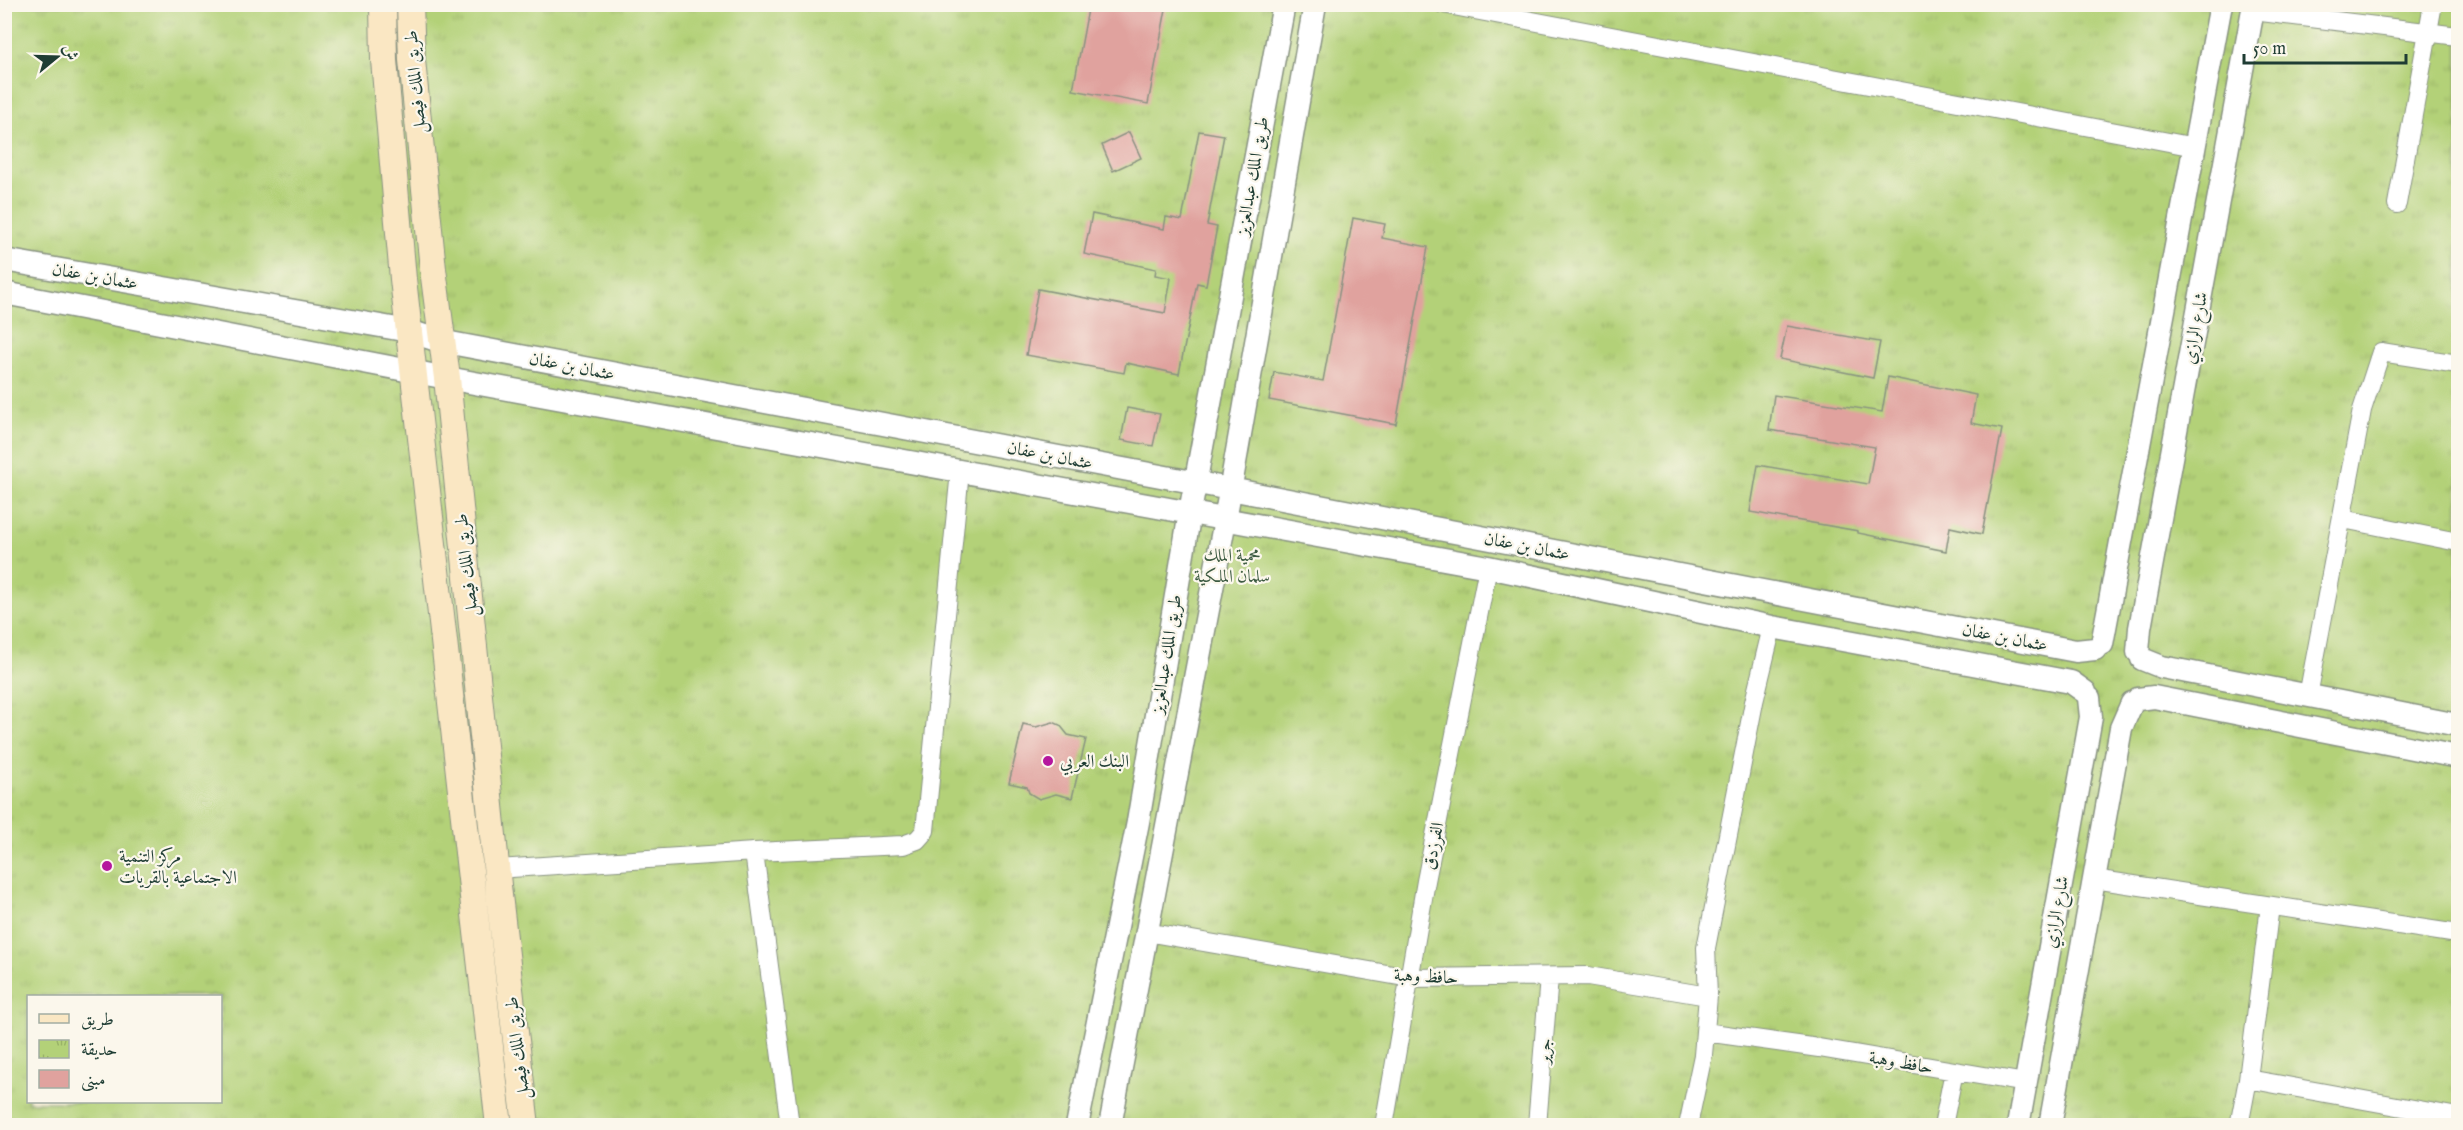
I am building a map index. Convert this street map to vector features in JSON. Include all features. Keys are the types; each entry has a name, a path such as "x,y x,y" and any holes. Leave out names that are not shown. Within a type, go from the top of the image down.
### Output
{"main road":[{"name":"طريق الملك فيصل","path":"383,4 385,72 409,331 494,1125"},
{"name":"طريق الملك فيصل","path":"410,4 412,60 440,341 447,378 497,869 526,1125"}],"street":[{"name":"طريق الملك عبدالعزيز","path":"1077,1125 1138,822 1190,512 1284,4"},
{"name":"طريق الملك عبدالعزيز","path":"1110,1125 1225,520 1315,4"},
{"path":"1443,4 2195,147"},
{"name":"شارع الرازي","path":"2099,646 2221,4"},
{"path":"2397,204 2433,4"},
{"path":"2253,8 2458,36"},
{"name":"شارع الرازي","path":"2140,656 2140,628 2253,8"},
{"name":"عثمان بن عفان","path":"4,260 409,331 440,341 1196,482 2076,651 2099,646"},
{"name":"عثمان بن عفان","path":"4,293 447,378 1488,567 1772,627 2071,682 2087,695"},
{"path":"2308,696 2362,410 2381,352 2458,364"},
{"path":"497,869 754,852 903,845 917,840 925,831 960,471"},
{"path":"2343,519 2458,542"},
{"name":"الفرزدق","path":"1384,1125 1426,881 1488,567"},
{"path":"1688,1125 1703,1055 1708,996 1706,948 1754,702 1772,627"},
{"path":"2458,725 2162,667 2140,656 2128,645 2115,642 2099,646 2084,661 2081,674 2087,695 2100,706 2113,710 2135,701 2154,697 2458,757"},
{"path":"2135,701 2146,687 2148,675 2140,656"},
{"name":"شارع الرازي","path":"2018,1125 2091,717 2087,695"},
{"name":"شارع الرازي","path":"2050,1125 2121,728 2135,701"},
{"path":"754,852 790,1125"},
{"path":"2094,879 2458,934"},
{"path":"2239,1125 2248,1079 2270,906"},
{"name":"حافظ وهبة","path":"1146,932 1410,978 1588,976 1708,996"},
{"name":"جرير","path":"1538,1125 1549,976"},
{"name":"حافظ وهبة","path":"1705,1032 1819,1048 2026,1083"},
{"path":"1942,1125 1954,1071"},
{"path":"2248,1079 2458,1117"}],"green space":[{"name":"محمية الملك سلمان الملكية","path":"5,5 2458,5 2458,1125 5,1126"}],"building":[{"path":"1089,4 1167,4 1148,104 1073,90"},
{"path":"1199,131 1224,135 1207,225 1217,227 1206,285 1197,283 1179,374 1126,363 1124,373 1026,355 1038,289 1165,313 1171,278 1155,275 1156,269 1084,254 1092,214 1164,229 1166,217 1182,220"},
{"path":"1129,132 1141,158 1113,171 1102,145"},
{"path":"1353,218 1385,224 1382,238 1428,247 1396,424 1269,400 1274,372 1323,381"},
{"path":"1787,326 1880,342 1873,378 1780,359"},
{"path":"1888,377 1976,395 1971,423 2002,429 1982,534 1950,527 1946,551 1858,533 1858,531 1750,512 1758,465 1868,484 1875,447 1769,430 1774,395 1882,412"},
{"path":"1127,408 1160,414 1153,446 1121,440"},
{"name":"البنك العربي","path":"1053,722 1060,725 1068,735 1086,739 1072,798 1056,794 1039,799 1029,793 1027,787 1009,783 1023,724 1036,727"}],"place":[{"name":"البنك العربي","path":"1048,761"},
{"name":"مركز التنمية الاجتماعية بالقريات","path":"107,866"}]}
